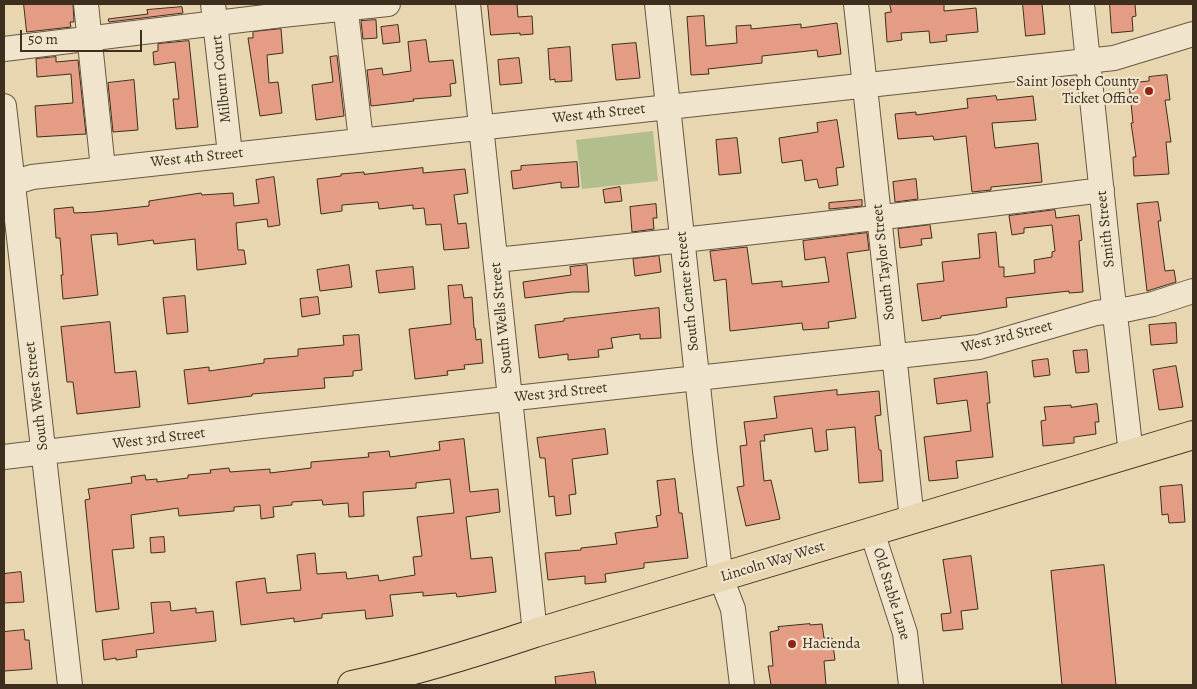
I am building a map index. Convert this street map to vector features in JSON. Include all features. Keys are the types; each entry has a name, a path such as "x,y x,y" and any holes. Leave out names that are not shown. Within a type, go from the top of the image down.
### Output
{"main road":[{"name":"Lincoln Way West","path":"352,685 396,676 1193,435"}],"street":[{"path":"86,4 103,169"},
{"path":"4,49 89,40 214,14 388,4"},
{"name":"South Wells Street","path":"468,4 535,633"},
{"name":"South Center Street","path":"657,4 697,378 721,578 733,609 742,685"},
{"name":"South Taylor Street","path":"856,4 912,520"},
{"name":"Smith Street","path":"1082,4 1131,454"},
{"path":"346,6 361,140"},
{"name":"Milburn Court","path":"214,14 230,154"},
{"name":"West 4th Street","path":"8,184 32,177 230,154 1114,58 1193,34"},
{"name":"South West Street","path":"4,106 8,184 43,453 70,685"},
{"path":"496,260 683,241 1102,190"},
{"name":"West 3rd Street","path":"4,457 261,426 979,347 1096,314 1153,304 1193,292"},
{"name":"Old Stable Lane","path":"872,532 906,633 911,685"}],"green space":[{"path":"653,131 658,181 582,189 576,140"}],"building":[{"path":"24,4 73,4 74,22 70,22 71,27 27,32"},
{"path":"488,4 517,4 518,17 532,16 533,34 491,35"},
{"path":"890,4 944,4 944,11 976,8 978,32 946,35 947,41 930,43 929,31 901,33 902,40 887,42 885,13 891,12"},
{"path":"1023,4 1042,4 1045,34 1026,36"},
{"path":"1110,4 1135,4 1136,16 1132,17 1133,31 1112,33"},
{"path":"182,7 183,13 109,22 108,19 148,14 147,10"},
{"path":"704,16 706,46 737,43 736,26 751,25 751,29 801,24 801,28 837,23 841,54 818,57 817,50 762,56 762,63 708,69 709,74 691,75 687,17"},
{"path":"376,20 377,38 363,39 361,21"},
{"path":"398,25 400,42 383,44 381,27"},
{"path":"281,29 283,53 267,55 269,83 278,82 282,113 260,116 248,38 253,38 253,32"},
{"path":"426,40 429,62 453,60 456,83 450,84 451,96 413,99 414,101 371,106 367,70 382,68 383,75 411,71 408,42"},
{"path":"189,41 198,127 176,129 173,99 179,99 175,62 154,65 153,52 158,51 158,44"},
{"path":"636,43 640,78 616,80 612,45"},
{"path":"570,47 572,81 555,82 555,79 550,80 548,49"},
{"path":"337,56 344,116 316,120 312,85 333,82 330,57"},
{"path":"56,57 56,62 78,60 86,134 37,137 35,106 73,103 71,74 37,77 36,59"},
{"path":"519,58 522,83 500,85 498,60"},
{"path":"1167,75 1170,100 1165,100 1171,142 1166,142 1169,174 1134,176 1133,157 1136,157 1131,123 1133,123 1129,83 1149,81 1149,77"},
{"path":"134,80 138,130 113,132 108,83"},
{"path":"996,96 997,100 1033,96 1036,120 992,123 995,148 1038,143 1042,182 991,187 991,190 972,192 966,136 934,140 933,136 898,139 895,114 916,112 916,115 968,108 967,99"},
{"path":"837,120 844,167 836,168 838,185 819,188 817,179 805,181 802,160 782,163 779,138 818,132 817,123"},
{"path":"737,138 741,173 719,175 716,140"},
{"path":"577,162 579,187 561,188 561,182 513,189 511,171 521,170 521,166"},
{"path":"423,168 423,173 465,169 468,193 454,195 458,224 466,223 469,248 444,250 441,224 426,225 424,208 413,209 413,205 379,209 378,202 342,205 342,211 321,214 317,179 341,176 341,174 364,172 364,174"},
{"path":"274,177 280,225 268,227 267,219 236,223 238,250 244,250 246,264 197,270 195,239 154,244 153,240 118,245 117,233 91,235 98,295 63,299 60,238 56,238 54,209 73,207 74,213 94,212 149,206 149,201 201,193 202,195 233,193 234,206 259,203 256,180"},
{"path":"916,179 918,199 895,202 893,182"},
{"path":"620,187 622,201 605,203 603,190"},
{"path":"862,200 862,206 829,209 829,203"},
{"path":"1158,202 1161,221 1158,221 1165,271 1174,270 1176,282 1147,291 1137,204"},
{"path":"656,204 657,218 653,218 654,229 632,232 630,207"},
{"path":"1055,210 1056,218 1079,215 1082,240 1079,241 1083,292 1069,293 1069,291 1006,298 1007,307 941,316 941,318 922,321 917,284 944,281 942,262 980,258 978,234 996,232 999,267 1004,267 1004,277 1035,273 1034,260 1052,257 1052,252 1055,251 1052,225 1024,228 1024,233 1012,235 1009,216"},
{"path":"930,225 932,238 921,239 922,245 900,248 898,229"},
{"path":"867,233 869,250 847,253 856,318 828,322 829,328 803,330 802,323 730,331 726,279 714,281 710,251 747,247 752,284 782,281 782,287 829,282 825,257 805,260 803,241"},
{"path":"659,256 661,272 635,276 633,259"},
{"path":"349,265 352,287 320,291 317,270"},
{"path":"587,265 589,292 572,292 525,298 523,282 571,275 570,267"},
{"path":"413,267 415,289 379,293 376,271"},
{"path":"462,285 464,298 472,297 476,340 481,339 483,363 464,365 465,369 447,371 448,375 415,379 409,329 451,324 448,286"},
{"path":"185,296 188,332 167,334 163,298"},
{"path":"318,297 320,314 302,317 300,299"},
{"path":"659,308 661,338 640,339 640,334 611,338 613,348 598,350 599,357 568,360 568,354 539,358 535,325 564,321 564,319"},
{"path":"110,322 115,373 136,371 140,407 77,414 73,382 67,382 61,327"},
{"path":"1176,323 1177,343 1151,345 1149,325"},
{"path":"359,335 362,370 353,371 353,376 324,378 325,388 252,394 252,396 188,404 184,370 209,367 209,371 264,363 264,359 298,356 298,349 344,345 343,336"},
{"path":"1087,350 1089,372 1076,373 1073,351"},
{"path":"1048,359 1050,375 1034,377 1032,361"},
{"path":"1176,366 1183,407 1159,410 1153,370"},
{"path":"987,372 990,403 987,403 993,457 956,461 958,478 929,481 924,437 971,431 967,400 937,404 934,379"},
{"path":"837,390 837,395 879,391 881,415 875,416 879,450 881,450 883,481 859,483 855,427 826,430 828,450 815,452 812,428 764,435 765,441 760,441 764,481 771,480 780,519 746,526 737,487 744,486 740,446 747,445 744,422 777,418 774,397"},
{"path":"1097,404 1099,422 1095,422 1096,434 1074,437 1074,443 1043,446 1041,421 1046,420 1044,407 1071,405 1071,407"},
{"path":"605,429 608,454 572,459 576,494 569,495 571,514 556,516 554,496 549,497 545,458 540,458 537,438"},
{"path":"464,439 470,492 498,489 500,512 466,517 471,559 492,557 496,592 457,597 456,593 423,596 423,592 390,595 393,616 366,619 365,610 322,614 322,618 294,622 294,618 241,625 236,582 265,578 267,593 301,590 297,555 315,553 317,574 346,572 347,579 378,575 379,581 415,575 413,557 422,556 417,517 454,513 450,479 416,483 416,488 363,492 364,516 349,517 348,503 323,505 322,500 292,502 292,505 273,507 274,517 261,519 260,505 234,507 234,511 179,516 178,508 131,515 134,548 112,550 119,609 96,612 85,500 90,499 88,489 132,483 131,477 145,475 146,480 157,479 157,482 188,478 188,475 211,473 210,470 229,468 230,472 270,469 270,473 311,468 311,462 369,457 368,453 389,451 390,457 440,450 439,442"},
{"path":"675,479 679,513 682,513 688,558 644,563 644,568 605,574 606,582 585,584 585,576 548,580 545,553 617,544 615,533 658,527 656,516 661,515 657,481"},
{"path":"1182,485 1185,522 1169,523 1168,514 1162,515 1160,487"},
{"path":"164,537 165,552 151,553 150,538"},
{"path":"971,556 978,609 961,611 963,629 943,631 941,614 951,613 943,560"},
{"path":"1104,565 1116,685 1062,685 1051,571"},
{"path":"21,572 24,602 4,603 4,574"},
{"path":"170,602 171,611 196,608 196,613 213,611 216,641 136,650 137,657 104,660 102,640 154,633 151,603"},
{"path":"822,624 824,638 832,638 835,660 824,661 826,685 771,685 768,666 773,666 770,632 779,630 778,627"},
{"path":"24,630 25,640 29,640 32,669 4,671 4,632"},
{"path":"594,672 596,685 556,685 555,677"}],"place":[{"name":"Saint Joseph County Ticket Office","path":"1149,91"},
{"name":"Hacienda","path":"792,644"}]}
